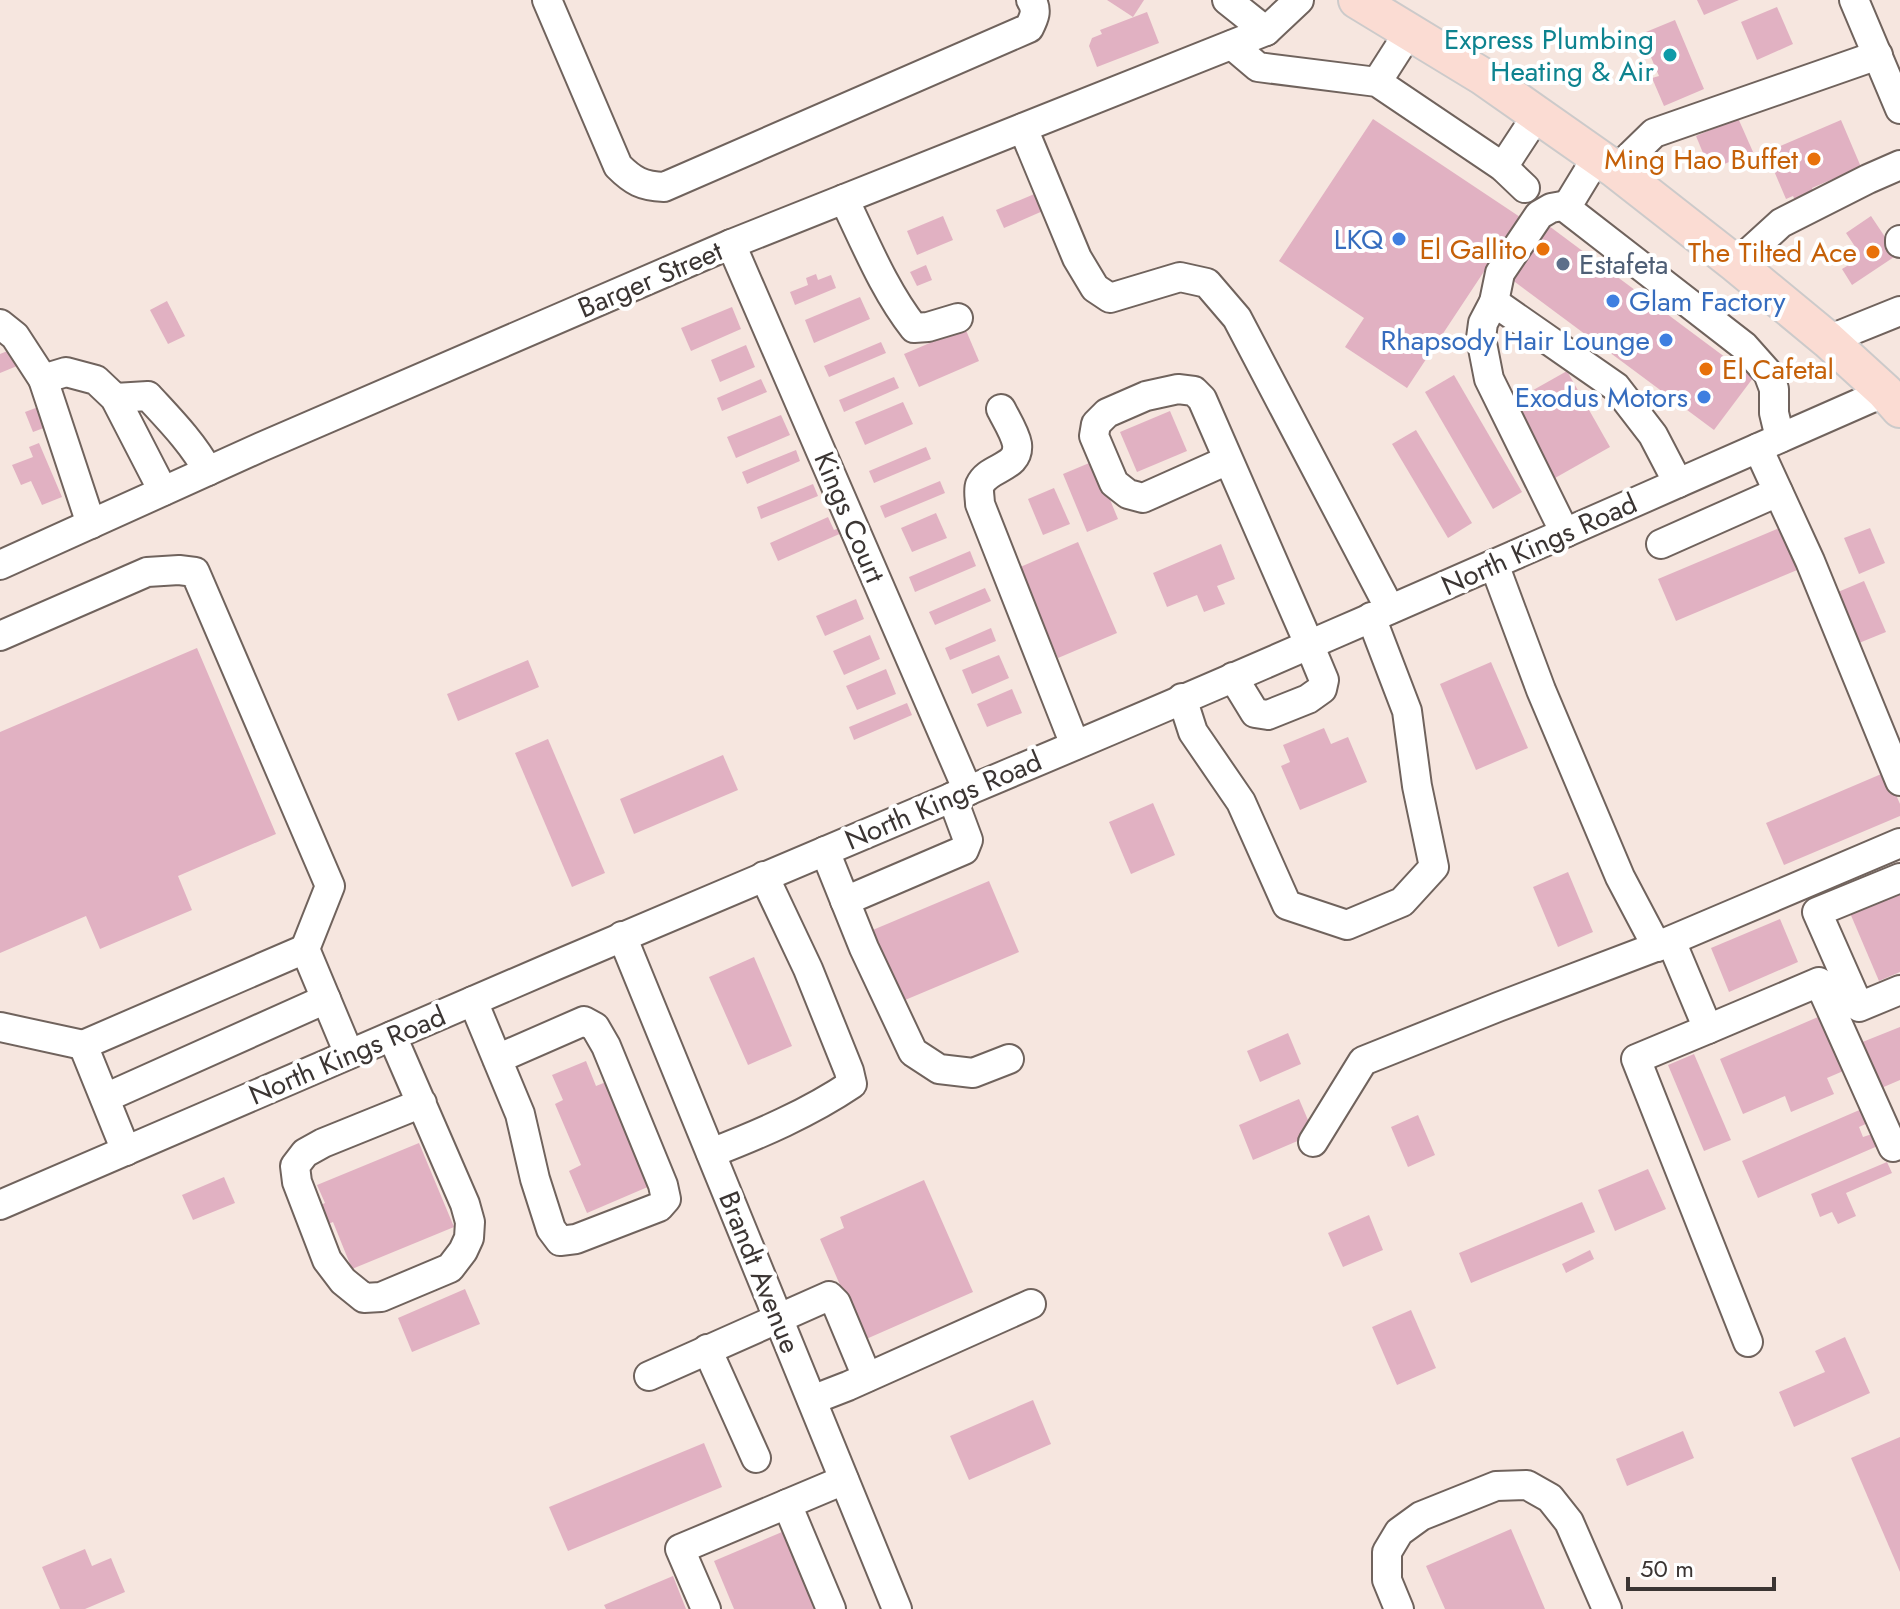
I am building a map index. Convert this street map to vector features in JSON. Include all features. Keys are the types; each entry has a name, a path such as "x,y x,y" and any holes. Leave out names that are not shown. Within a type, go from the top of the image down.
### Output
{"main road":[{"path":"1367,3 1482,76 1607,163 1896,394"}],"street":[{"path":"547,0 618,166 628,176 647,186 664,187 1029,28 1035,16 1035,5 1031,0"},
{"path":"1227,0 1266,31"},
{"name":"Barger Street","path":"0,565 208,471 731,244 1266,31 1299,0"},
{"path":"1854,0 1900,109"},
{"path":"1377,82 1409,32"},
{"path":"1232,45 1258,67 1377,82 1503,167 1525,188"},
{"path":"1566,208 1607,163 1654,133 1878,55"},
{"path":"1503,167 1537,115"},
{"path":"1023,128 1077,258 1095,288 1110,298 1180,277 1207,283 1237,318 1381,613 1407,711 1417,786 1434,867 1402,902 1347,925 1287,905 1241,802 1193,732 1182,698"},
{"path":"1736,264 1781,223 1900,165"},
{"path":"844,199 902,312 914,328 958,318"},
{"path":"1565,533 1489,379 1481,338 1500,273 1539,215 1562,206 1744,346 1768,373 1774,389 1769,443 1778,492 1810,561 1900,781"},
{"name":"Kings Court","path":"731,244 960,794 968,840 964,850 845,901"},
{"path":"1494,302 1616,387 1653,435 1678,483"},
{"path":"1828,340 1900,311"},
{"path":"0,324 15,336 43,379 91,524"},
{"path":"43,379 66,372 96,380 115,398 163,491"},
{"path":"1228,460 1143,498 1128,494 1114,483 1094,436 1096,424 1107,413 1146,396 1178,389 1194,391 1202,399 1324,680 1322,689 1308,699 1268,715 1255,713 1233,677"},
{"name":"North Kings Road","path":"0,1205 622,936 1233,677 1769,443 1896,394"},
{"path":"115,398 148,396 183,433 208,471"},
{"path":"1001,409 1017,443 1016,455 1009,464 989,474 980,486 980,504 1075,745"},
{"path":"1661,544 1778,492"},
{"path":"1494,564 1541,690 1620,877 1664,944 1708,1029"},
{"path":"0,636 147,572 195,572 330,886 305,949 349,1054"},
{"path":"1313,1142 1363,1061 1664,944 1900,843"},
{"path":"825,851 864,948 913,1052 939,1069 973,1073 1009,1059"},
{"path":"711,1153 826,1102 852,1084 808,969 764,876"},
{"path":"1900,878 1817,912 1859,1007 1900,990"},
{"name":"Brandt Avenue","path":"622,936 897,1609"},
{"path":"0,1027 83,1045 305,949"},
{"path":"1748,1342 1636,1059 1819,982 1893,1147 1900,1144"},
{"path":"105,1098 326,999"},
{"path":"473,1001 497,1059 520,1114 535,1179 551,1229 560,1241 576,1239 659,1207 666,1199 606,1046 595,1027 584,1021 497,1059"},
{"path":"392,1036 422,1103 465,1204 470,1222 469,1238 450,1268 381,1297 364,1298 343,1281 327,1260 297,1182 295,1166 305,1153 323,1143 422,1103"},
{"path":"83,1045 126,1151"},
{"path":"649,1376 829,1296 836,1303 867,1377"},
{"path":"812,1400 1031,1304"},
{"path":"707,1349 756,1458"},
{"path":"706,1609 680,1549 844,1480"},
{"path":"1399,1609 1387,1580 1387,1552 1399,1532 1421,1516 1496,1486 1527,1485 1550,1498 1569,1522 1607,1609"},
{"path":"787,1504 831,1609"}],"building":[{"path":"1107,0 1144,0 1133,17"},
{"path":"1697,0 1739,0 1704,15"},
{"path":"1777,7 1793,44 1757,60 1741,22"},
{"path":"1147,12 1159,43 1097,67 1089,46 1092,38 1102,34 1100,30"},
{"name":"Express Plumbing Heating & Air","path":"1675,20 1704,89 1664,106 1652,78 1659,76 1641,34"},
{"path":"1738,118 1753,152 1710,170 1696,136"},
{"name":"LKQ","path":"1373,119 1520,217 1407,388 1345,347 1364,318 1279,261"},
{"name":"Ming Hao Buffet","path":"1841,120 1861,167 1812,188 1815,194 1796,202 1793,196 1786,199 1766,152"},
{"path":"1044,190 1052,207 1004,228 996,210"},
{"path":"943,216 953,240 917,255 907,231"},
{"name":"The Tilted Ace","path":"1871,216 1897,255 1852,285 1842,269 1847,266 1842,257 1856,248 1846,233"},
{"path":"1545,223 1753,378 1714,430 1507,276"},
{"path":"926,265 932,280 917,286 910,272"},
{"path":"816,274 818,280 831,275 836,288 795,305 790,292 808,285 806,278"},
{"path":"860,297 870,319 814,343 805,320"},
{"path":"167,301 185,336 168,344 150,310"},
{"path":"732,307 741,329 691,351 681,328"},
{"path":"965,328 979,361 919,387 904,354"},
{"path":"881,342 886,353 829,377 824,366"},
{"path":"746,345 755,367 720,382 711,360"},
{"path":"10,350 17,366 0,373 0,354"},
{"path":"1567,371 1610,447 1555,478 1512,402"},
{"path":"1454,375 1522,492 1493,509 1425,392"},
{"path":"894,377 899,388 844,412 839,400"},
{"path":"761,379 767,392 722,411 717,398"},
{"path":"903,402 913,424 865,445 855,422"},
{"path":"41,406 49,426 33,432 25,412"},
{"path":"1170,411 1187,451 1137,472 1120,432"},
{"path":"781,415 790,435 736,458 727,437"},
{"path":"1416,430 1472,523 1448,538 1392,444"},
{"path":"39,443 62,497 42,505 31,481 21,485 12,465 33,457 29,447"},
{"path":"926,447 931,459 874,483 869,471"},
{"path":"796,450 800,461 747,484 742,472"},
{"path":"1094,461 1118,519 1087,532 1063,474"},
{"path":"940,481 945,493 885,518 880,506"},
{"path":"813,484 818,496 761,519 757,507"},
{"path":"1054,488 1070,524 1043,535 1028,499"},
{"path":"936,513 947,538 912,552 901,528"},
{"path":"828,517 834,530 842,527 844,532 778,561 770,543"},
{"path":"1784,526 1802,568 1676,621 1658,579"},
{"path":"1870,528 1885,563 1859,574 1844,538"},
{"path":"1078,542 1117,633 1058,658 1018,568"},
{"path":"1221,544 1235,579 1217,586 1225,604 1204,612 1197,595 1167,607 1153,573"},
{"path":"970,551 976,566 915,592 909,577"},
{"path":"1864,581 1886,632 1859,643 1838,592"},
{"path":"985,588 991,601 935,625 929,612"},
{"path":"856,599 864,619 825,636 816,616"},
{"path":"991,628 996,641 950,660 945,648"},
{"path":"870,635 880,659 844,675 833,651"},
{"path":"197,648 276,834 178,876 192,910 100,949 86,916 0,953 0,732"},
{"path":"999,655 1009,678 972,694 962,670"},
{"path":"528,660 539,687 458,721 447,694"},
{"path":"1491,662 1528,748 1476,770 1440,684"},
{"path":"886,669 896,694 857,710 846,686"},
{"path":"1012,689 1022,713 987,727 977,704"},
{"path":"907,703 912,715 854,740 849,727"},
{"path":"1324,728 1331,744 1348,737 1367,782 1300,810 1281,766 1290,762 1283,745"},
{"path":"548,739 605,873 572,887 515,753"},
{"path":"723,755 738,790 634,834 620,799"},
{"path":"1886,772 1900,804 1900,816 1784,865 1766,823"},
{"path":"1153,803 1175,855 1131,874 1109,822"},
{"path":"1568,872 1593,932 1558,947 1533,887"},
{"path":"989,881 1019,952 898,1003 868,932"},
{"path":"1900,892 1900,972 1879,981 1850,913"},
{"path":"1780,919 1798,962 1729,992 1711,948"},
{"path":"754,957 792,1046 748,1065 709,977"},
{"path":"1825,1014 1848,1069 1827,1078 1834,1094 1791,1112 1785,1096 1743,1114 1720,1059"},
{"path":"1900,1027 1900,1080 1879,1089 1860,1043"},
{"path":"1288,1033 1301,1064 1260,1082 1247,1051"},
{"path":"1694,1054 1731,1140 1704,1151 1668,1065"},
{"path":"586,1061 596,1086 606,1082 650,1186 587,1213 569,1171 581,1165 555,1104 563,1100 552,1075"},
{"path":"1299,1099 1314,1134 1253,1160 1239,1125"},
{"path":"1864,1108 1870,1122 1859,1127 1863,1137 1875,1133 1880,1145 1758,1198 1742,1161"},
{"path":"1418,1115 1435,1155 1408,1167 1391,1127"},
{"path":"419,1143 454,1227 352,1269 333,1222 321,1227 314,1208 325,1203 317,1185"},
{"path":"1887,1162 1892,1173 1846,1193 1856,1216 1838,1224 1832,1212 1820,1217 1811,1194"},
{"path":"1648,1169 1666,1209 1615,1231 1598,1190"},
{"path":"224,1177 235,1203 193,1220 182,1195"},
{"path":"924,1180 973,1292 864,1340 820,1239 844,1228 840,1217"},
{"path":"1582,1202 1595,1232 1471,1283 1459,1253"},
{"path":"1369,1215 1383,1250 1343,1267 1328,1233"},
{"path":"1590,1250 1594,1259 1566,1273 1562,1264"},
{"path":"465,1289 480,1324 412,1352 398,1318"},
{"path":"1411,1310 1436,1368 1397,1385 1372,1327"},
{"path":"1845,1337 1870,1393 1794,1427 1779,1392 1825,1372 1815,1351"},
{"path":"1033,1400 1051,1444 969,1480 950,1436"},
{"path":"1683,1431 1694,1458 1627,1486 1616,1459"},
{"path":"1900,1437 1900,1572 1851,1458"},
{"path":"704,1443 722,1487 568,1551 549,1507"},
{"path":"1511,1529 1545,1609 1445,1609 1426,1566"},
{"path":"782,1532 815,1609 734,1609 714,1561"},
{"path":"85,1549 92,1566 111,1558 125,1592 85,1609 60,1609 42,1567"},
{"path":"673,1576 686,1609 606,1609 604,1605"}],"place":[{"name":"Express Plumbing Heating & Air","path":"1670,55"},
{"name":"Ming Hao Buffet","path":"1814,159"},
{"name":"LKQ","path":"1399,239"},
{"name":"El Gallito","path":"1543,249"},
{"name":"The Tilted Ace","path":"1873,252"},
{"name":"Estafeta","path":"1563,264"},
{"name":"Glam Factory","path":"1613,301"},
{"name":"Rhapsody Hair Lounge","path":"1666,340"},
{"name":"El Cafetal","path":"1706,369"},
{"name":"Exodus Motors","path":"1704,397"}]}
